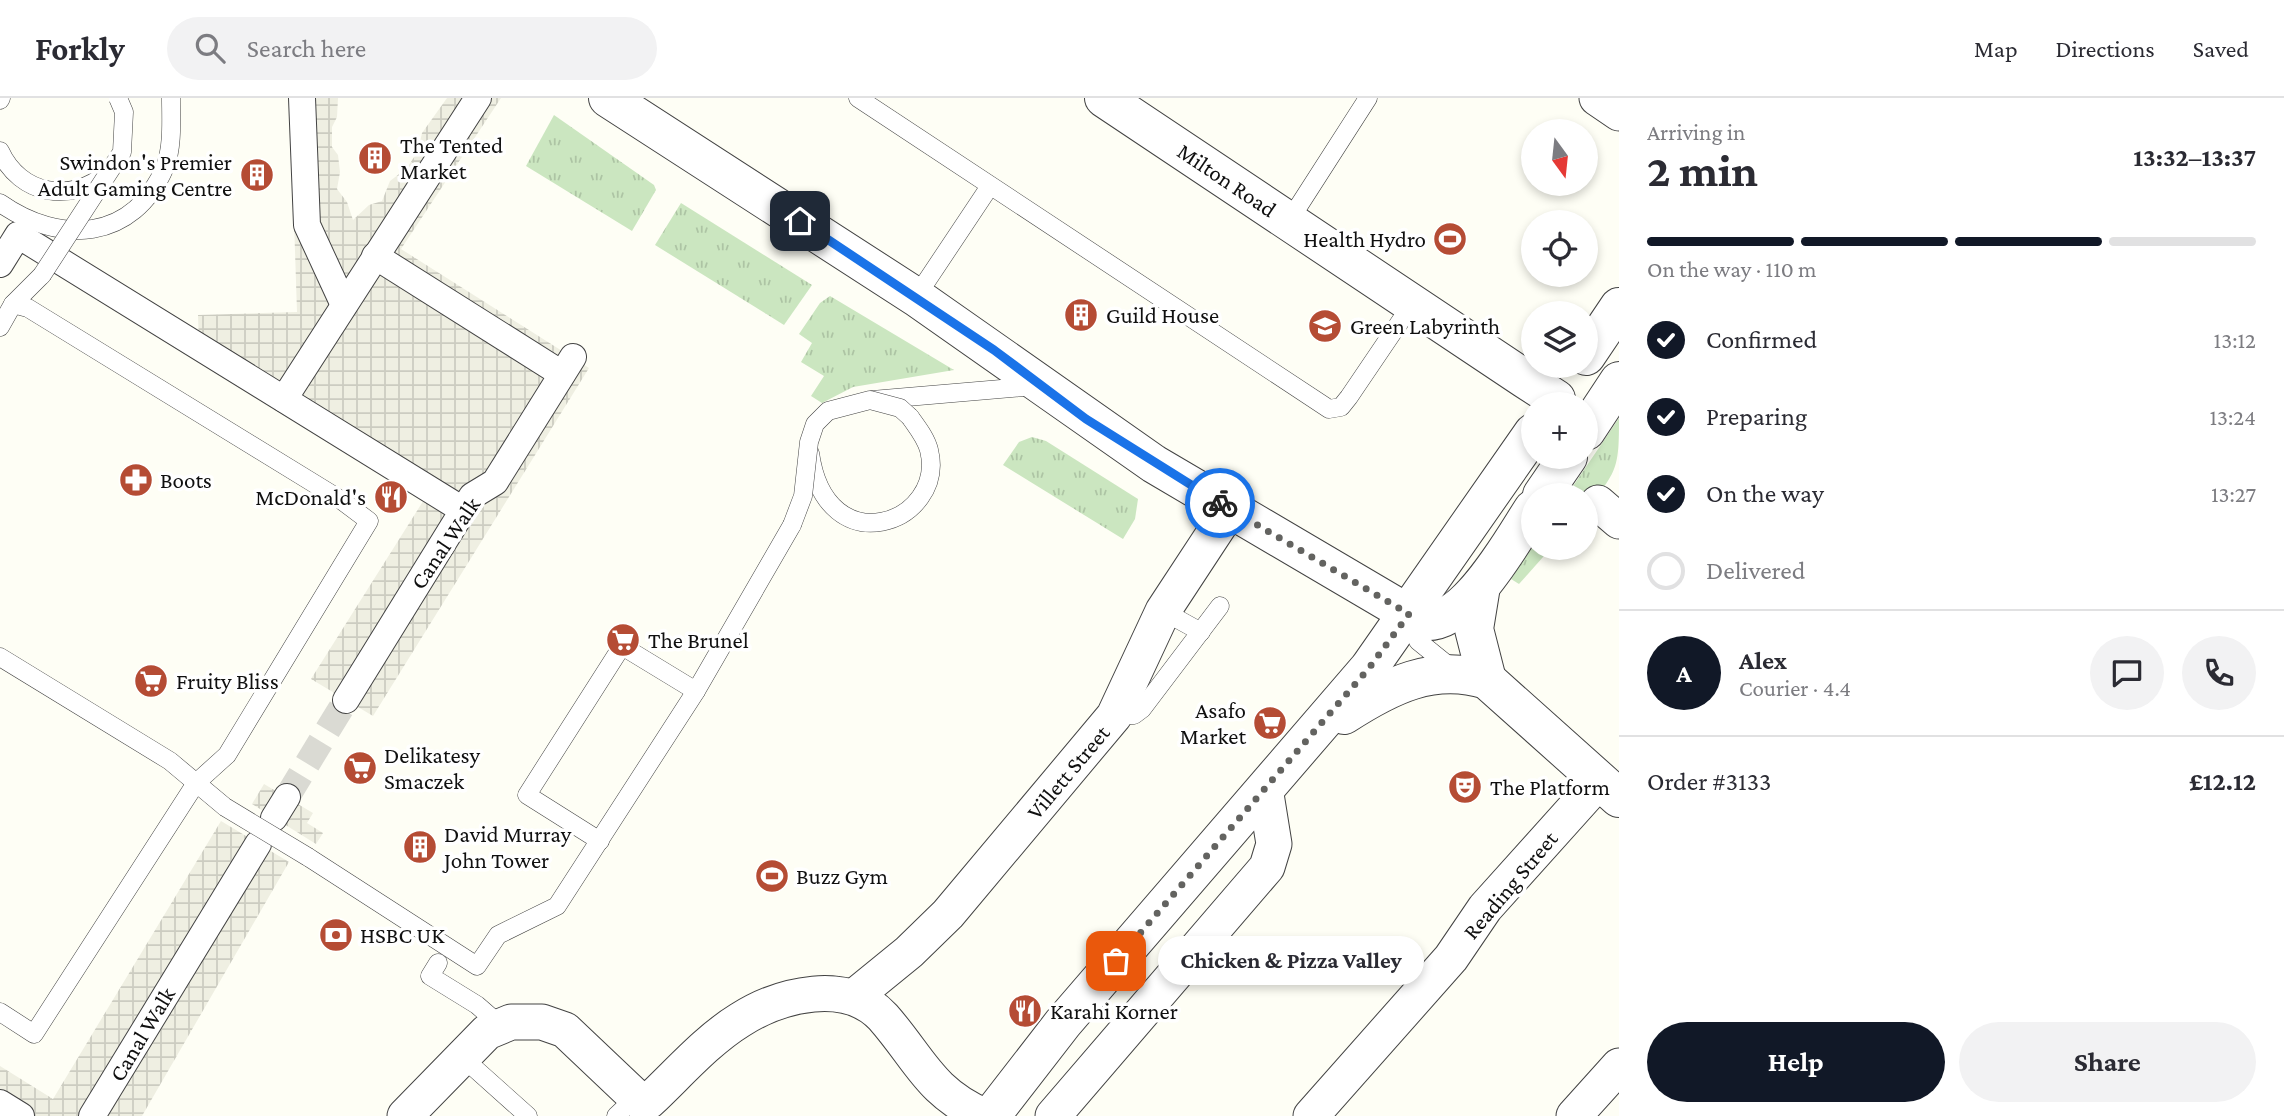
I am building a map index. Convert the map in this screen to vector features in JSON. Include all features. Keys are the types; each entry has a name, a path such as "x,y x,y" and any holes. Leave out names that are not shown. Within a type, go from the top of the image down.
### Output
{"street":[{"path":"302,98 307,225 344,305"},
{"path":"284,399 478,98"},
{"path":"608,98 916,297 1154,464 1426,622 1439,619 1461,606 1481,586 1521,527"},
{"name":"Milton Road","path":"1104,98 1539,392"},
{"path":"1597,98 1619,113"},
{"path":"0,264 18,235 463,510"},
{"name":"Canal Walk","path":"346,700 472,496 495,482 568,365 380,248"},
{"path":"1598,338 1619,307"},
{"path":"1598,412 1619,381"},
{"path":"991,1116 1063,1023 1369,668 1521,451"},
{"name":"Villett Street","path":"855,996 909,952 948,914 1114,716 1163,611 1230,509"},
{"path":"1472,676 1474,629 1481,586"},
{"path":"1308,739 1389,687 1422,676 1472,676 1614,792"},
{"path":"1053,1116 1267,867 1274,844 1265,788"},
{"name":"Reading Street","path":"1311,1116 1451,958 1485,908 1614,792"},
{"name":"Canal Walk","path":"92,1116 258,844"},
{"path":"407,1106 487,1032 500,1025 531,1021 553,1024 565,1031 639,1108 722,1033 742,1019 806,996 834,993 855,996 885,1020 942,1091 957,1104 985,1116"},
{"path":"1574,1116 1619,1066"},
{"path":"0,1103 21,1116"}],"lane":[{"path":"0,327 13,304 42,275 122,152 124,111 118,98"},
{"path":"0,151 12,171 25,183 45,191 67,193 84,189 112,170 121,153 125,135 124,98"},
{"path":"0,203 25,220 59,230 90,230 122,220 145,200 166,166 171,98"},
{"path":"858,98 1329,409 1341,407 1349,397 1412,304"},
{"path":"1289,221 1362,100"},
{"path":"916,297 989,186"},
{"path":"0,1012 34,1034 196,783 227,755 369,522 341,500 51,322 28,308 13,304"},
{"path":"0,657 170,761 225,807 477,967 498,934 557,906 696,691 792,525 803,495 808,442 815,424 828,411 838,408 848,405 859,402 870,400 878,401 886,403 900,408 922,435 929,449 930,462 928,480 918,501 900,517 878,523 855,521 841,516 822,495 810,453 817,427 831,412 840,408 850,403 862,402 875,400 909,395 1040,386"},
{"path":"1114,716 1134,715 1142,709 1220,606"},
{"path":"1163,611 1200,632"},
{"path":"1409,614 1418,642 1472,676"},
{"path":"600,841 527,795 622,646 696,691"},
{"path":"438,963 430,976 477,1004 500,1025"},
{"path":"462,1057 524,1108"}],"green space":[{"path":"554,115 654,185 656,190 632,231 526,166"},
{"path":"681,203 812,285 784,325 655,245"},
{"path":"830,296 954,370 853,387 822,403 811,396 824,376 801,362 812,343 799,334 820,303"},
{"path":"1619,418 1617,459 1611,477 1598,494 1598,483 1575,483 1585,469 1598,469 1598,449"},
{"path":"1032,437 1046,441 1138,499 1135,519 1123,539 1003,465 1019,442"},
{"path":"1524,560 1540,560 1519,584 1511,579"}],"shaded area":[{"path":"290,98 338,98 337,117 332,127 332,147 338,155 340,172 337,189 347,202 353,220 369,205 382,201 390,181 407,168 418,151 422,133 447,98 501,98 401,249 589,368 373,716 311,679 427,495 199,346 198,315 297,312"},
{"path":"264,784 313,813 307,823 323,833 316,844 252,804"},
{"path":"221,821 289,862 142,1116 0,1116 0,1066 53,1099"}],"tunnel":[{"path":"287,797 346,700"}],"way so far":[{"path":"1116,961 1369,668 1409,614 1220,503"}],"place":[{"name":"The Tented Market","path":"375,158"},
{"name":"Swindon's Premier Adult Gaming Centre","path":"257,175"},
{"name":"Health Hydro","path":"1450,239"},
{"name":"Guild House","path":"1081,315"},
{"name":"Green Labyrinth","path":"1325,326"},
{"name":"Boots","path":"136,480"},
{"name":"McDonald's","path":"391,497"},
{"name":"The Brunel","path":"623,640"},
{"name":"Fruity Bliss","path":"151,681"},
{"name":"Asafo Market","path":"1270,723"},
{"name":"Delikatesy Smaczek","path":"360,768"},
{"name":"The Platform","path":"1465,787"},
{"name":"David Murray John Tower","path":"420,847"},
{"name":"Buzz Gym","path":"772,876"},
{"name":"HSBC UK","path":"336,935"},
{"name":"Chicken & Pizza Valley","path":"1116,961"},
{"name":"Karahi Korner","path":"1025,1011"}],"route":[{"path":"800,221 994,350 1086,419 1220,503"}]}
